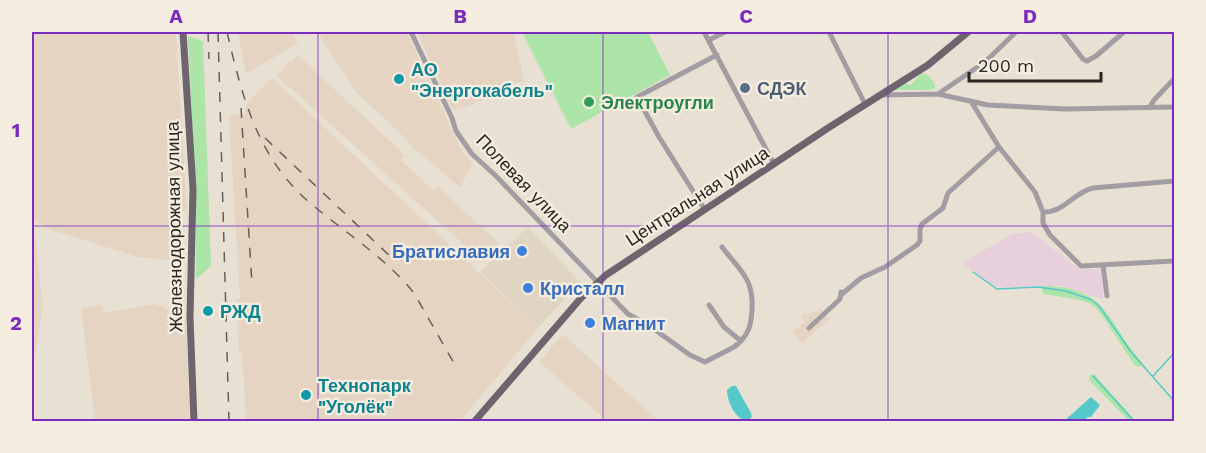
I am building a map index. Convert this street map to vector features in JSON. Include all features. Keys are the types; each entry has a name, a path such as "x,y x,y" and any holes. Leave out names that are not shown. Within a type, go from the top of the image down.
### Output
{"main road":[{"name":"Железнодорожная улица","path":"184,32 193,189 190,317 194,422"},
{"name":"Центральная улица","path":"474,422 598,281 632,256 935,60 968,32"}],"street":[{"name":"Полевая улица","path":"411,32 460,137 472,154 628,314 696,359 705,362 741,341"},
{"path":"704,32 774,164"},
{"path":"709,40 725,32"},
{"path":"829,32 865,104"},
{"path":"938,94 985,62 1016,32"},
{"path":"1062,32 1087,61 1096,57 1124,32"},
{"path":"705,210 637,97 717,55"},
{"path":"1150,107 1174,79"},
{"path":"881,94 938,94 972,103 1065,108 1174,107"},
{"path":"972,103 999,147 1035,192 1043,212 1043,223 1050,236 1081,266 1174,261"},
{"path":"809,328 840,299 841,292 842,294 861,278 885,267 917,245 920,241 922,224 943,208 948,193 999,147"},
{"path":"1043,212 1061,208 1083,191 1093,188 1174,181"},
{"path":"709,306 724,327 741,341 751,325 751,287 722,247"},
{"path":"1103,265 1107,296"}],"shaded area":[{"path":"32,32 176,32 187,211 181,212 179,234 170,235 169,260 138,257 48,229 33,219 43,306 32,373"},
{"path":"238,32 291,32 298,43 246,74"},
{"path":"317,32 407,32 462,152 473,162 460,188 421,153 414,150 408,141 356,92"},
{"path":"417,32 514,32 524,82 515,83 468,107 453,110"},
{"path":"298,55 405,155 401,160 419,177 434,191 437,186 499,243 482,261 277,76 289,61 291,63"},
{"path":"272,78 538,328 460,421 246,421 236,300 240,299 229,116 246,114 247,103"},
{"path":"528,227 580,282 538,328 480,272"},
{"path":"1032,232 1079,269 1102,269 1103,299 1061,286 996,287 962,263 1012,234"},
{"path":"154,304 169,309 168,316 186,320 190,421 95,421 81,308 102,305 104,313"},
{"path":"821,309 829,319 802,343 793,332 805,322 800,316"},
{"path":"563,334 659,421 603,421 604,418 539,362"}],"green space":[{"name":"Электроугли","path":"522,32 648,32 670,75 571,129"},
{"path":"188,36 203,41 211,266 196,279 196,196"},
{"path":"921,73 929,76 935,88 893,90 904,83 911,85"},
{"path":"1042,286 1080,292 1093,299 1112,320 1142,362 1140,367 1135,366 1097,309 1080,300 1044,294"},
{"path":"1094,374 1132,417 1129,421 1089,380 1090,375"}],"water":[{"path":"736,386 751,413 752,417 747,421 735,413 730,404 727,390"},
{"path":"1091,397 1100,405 1091,417 1083,421 1064,421"}],"waterway":[{"path":"973,272 997,289 1038,287 1066,291 1092,300 1099,306 1131,352 1174,401"},
{"path":"1153,376 1174,353"},
{"path":"1093,376 1135,422"}],"railway":[{"path":"208,32 209,59"},
{"path":"218,32 229,422"},
{"path":"227,32 254,124 276,165 309,202 377,256 403,280 414,293 455,365"},
{"path":"241,108 252,284"},
{"path":"265,138 392,258"}],"place":[{"name":"АО \"Энергокабель\"","path":"399,79"},
{"name":"СДЭК","path":"745,88"},
{"name":"Электроугли","path":"589,102"},
{"name":"Братиславия","path":"522,251"},
{"name":"Кристалл","path":"528,288"},
{"name":"РЖД","path":"208,311"},
{"name":"Магнит","path":"590,323"},
{"name":"Технопарк \"Уголёк\"","path":"306,395"}]}
